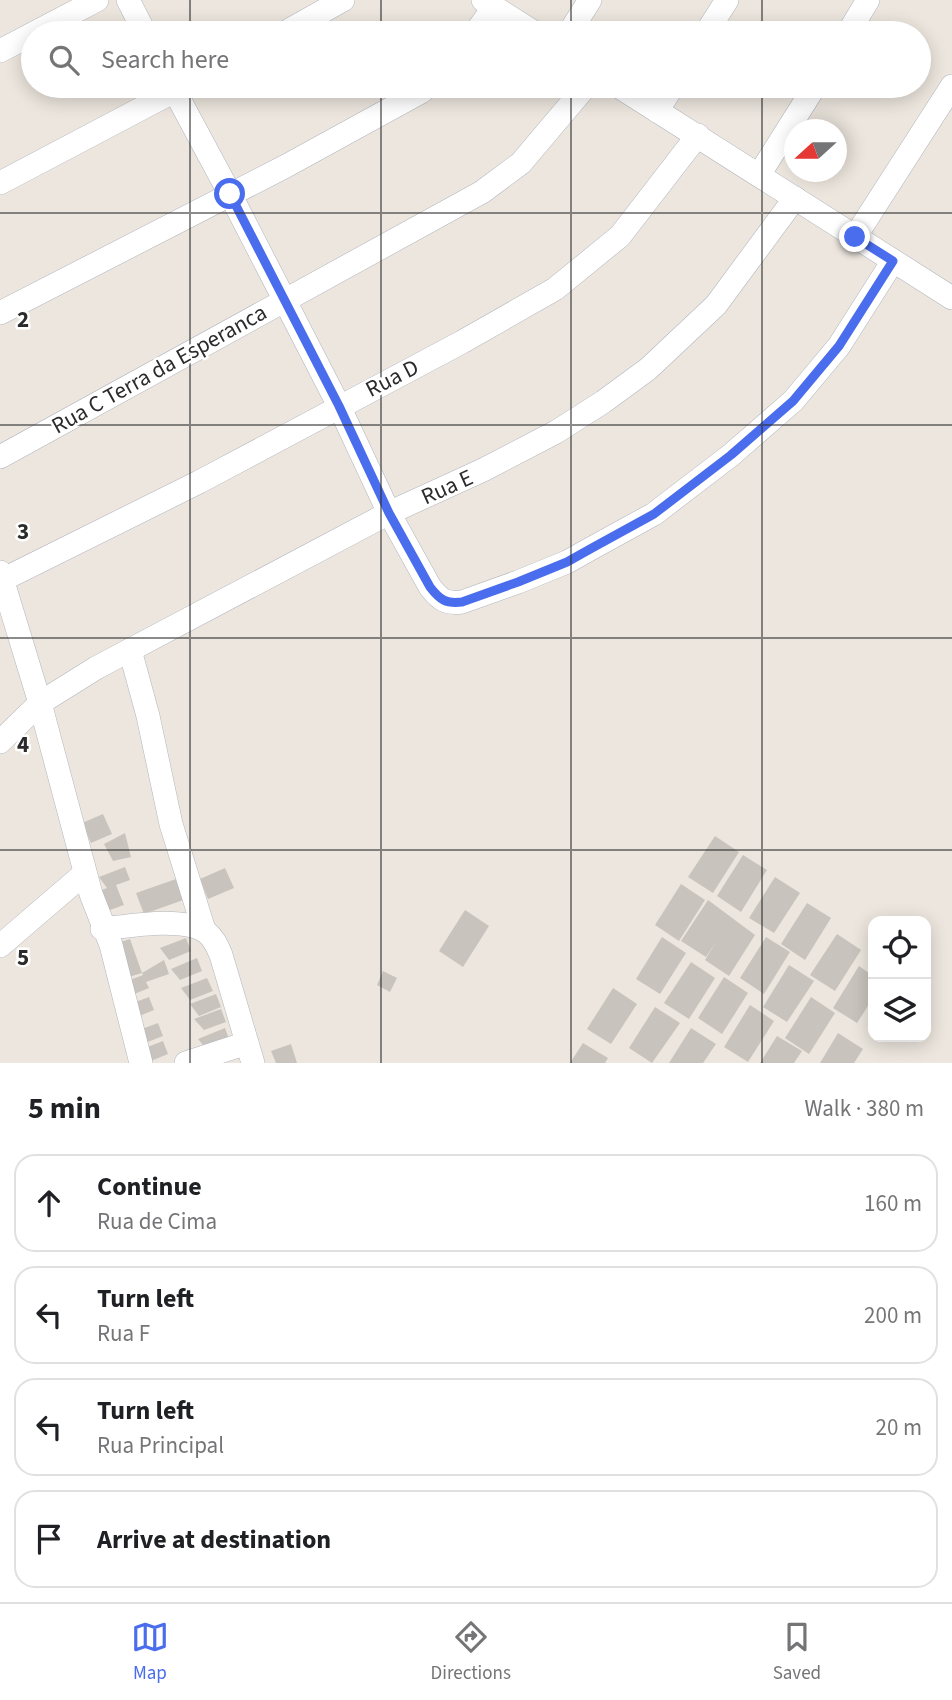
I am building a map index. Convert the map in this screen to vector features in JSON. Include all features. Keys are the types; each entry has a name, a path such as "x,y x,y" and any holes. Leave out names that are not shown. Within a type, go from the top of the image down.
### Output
{"street":[{"path":"57,21 97,0"},
{"path":"128,0 139,21"},
{"path":"305,21 343,0"},
{"path":"577,21 590,0"},
{"path":"714,21 727,0"},
{"path":"855,21 868,0"},
{"path":"481,21 489,4 516,21"},
{"path":"0,51 21,40"},
{"path":"855,237 952,86"},
{"path":"0,183 158,98"},
{"path":"182,98 339,406 389,513 430,587 438,598 446,603 462,602 567,562 654,514 731,455 793,401 839,346 893,261"},
{"path":"0,313 409,98"},
{"name":"Rua C Terra da Esperanca","path":"0,457 482,192 521,163 576,98"},
{"path":"637,98 952,298"},
{"path":"657,111 665,98"},
{"path":"759,175 807,98"},
{"name":"Rua D","path":"1,576 199,482 462,342 555,289 620,236 698,135"},
{"name":"Rua E","path":"0,742 40,703 71,682 389,513 483,470 556,432 603,402 648,369 716,305 795,198"},
{"path":"1,576 40,703 85,873 102,929 111,946 141,1063"},
{"path":"130,650 148,716 171,824 204,930"},
{"path":"0,946 85,873"},
{"path":"102,929 158,924 189,925 204,930 213,939 221,955 250,1053 186,1063"}],"building":[{"path":"103,814 112,834 91,843 82,823"},
{"path":"125,833 131,857 113,861 104,844"},
{"path":"715,836 739,852 713,893 688,877"},
{"path":"743,855 767,870 741,912 717,896"},
{"path":"125,867 130,880 116,885 124,905 99,914 91,894 107,888 99,877"},
{"path":"225,868 234,888 208,899 200,879"},
{"path":"775,877 800,893 774,933 749,918"},
{"path":"179,878 186,899 144,914 136,893"},
{"path":"681,884 705,900 679,941 655,925"},
{"path":"708,900 755,935 729,976 705,960 716,942 706,957 681,941"},
{"path":"807,903 831,918 805,960 781,944"},
{"path":"465,910 489,926 463,967 439,951"},
{"path":"837,934 861,950 835,991 810,975"},
{"path":"662,937 686,953 660,994 636,979"},
{"path":"766,937 790,952 764,994 740,978"},
{"path":"186,938 191,951 169,960 160,948"},
{"path":"130,939 142,973 122,979 111,945"},
{"path":"197,958 202,971 180,980 171,969"},
{"path":"164,960 169,974 146,982 149,988 127,997 117,985 143,975 142,973"},
{"path":"691,962 715,978 689,1019 664,1003"},
{"path":"789,965 814,981 787,1022 763,1007"},
{"path":"859,966 868,972 868,1006 857,1023 833,1008"},
{"path":"383,971 397,978 390,992 377,985"},
{"path":"724,977 748,993 722,1034 698,1018"},
{"path":"207,978 213,991 190,1000 181,988"},
{"path":"613,988 637,1004 611,1044 587,1029"},
{"path":"216,994 221,1007 199,1016 190,1004"},
{"path":"149,997 154,1010 132,1019 122,1007"},
{"path":"811,997 835,1013 809,1054 785,1038"},
{"path":"750,1005 774,1021 748,1062 724,1047"},
{"path":"655,1007 680,1023 652,1063 629,1048"},
{"path":"221,1009 226,1022 204,1030 194,1019"},
{"path":"158,1023 163,1036 140,1045 131,1033"},
{"path":"225,1028 230,1042 207,1050 198,1039"},
{"path":"691,1028 716,1044 703,1063 669,1063"},
{"path":"838,1033 863,1049 854,1063 820,1063"},
{"path":"777,1036 802,1051 794,1063 760,1063"},
{"path":"163,1041 168,1054 146,1063 137,1051"},
{"path":"583,1043 608,1058 605,1063 570,1063"},
{"path":"291,1044 297,1063 276,1063 271,1051"}],"route":[{"path":"230,194 339,406 389,513 430,587 438,598 446,603 462,602 567,562 654,514 731,455 793,401 839,346 893,261 855,237"}]}
